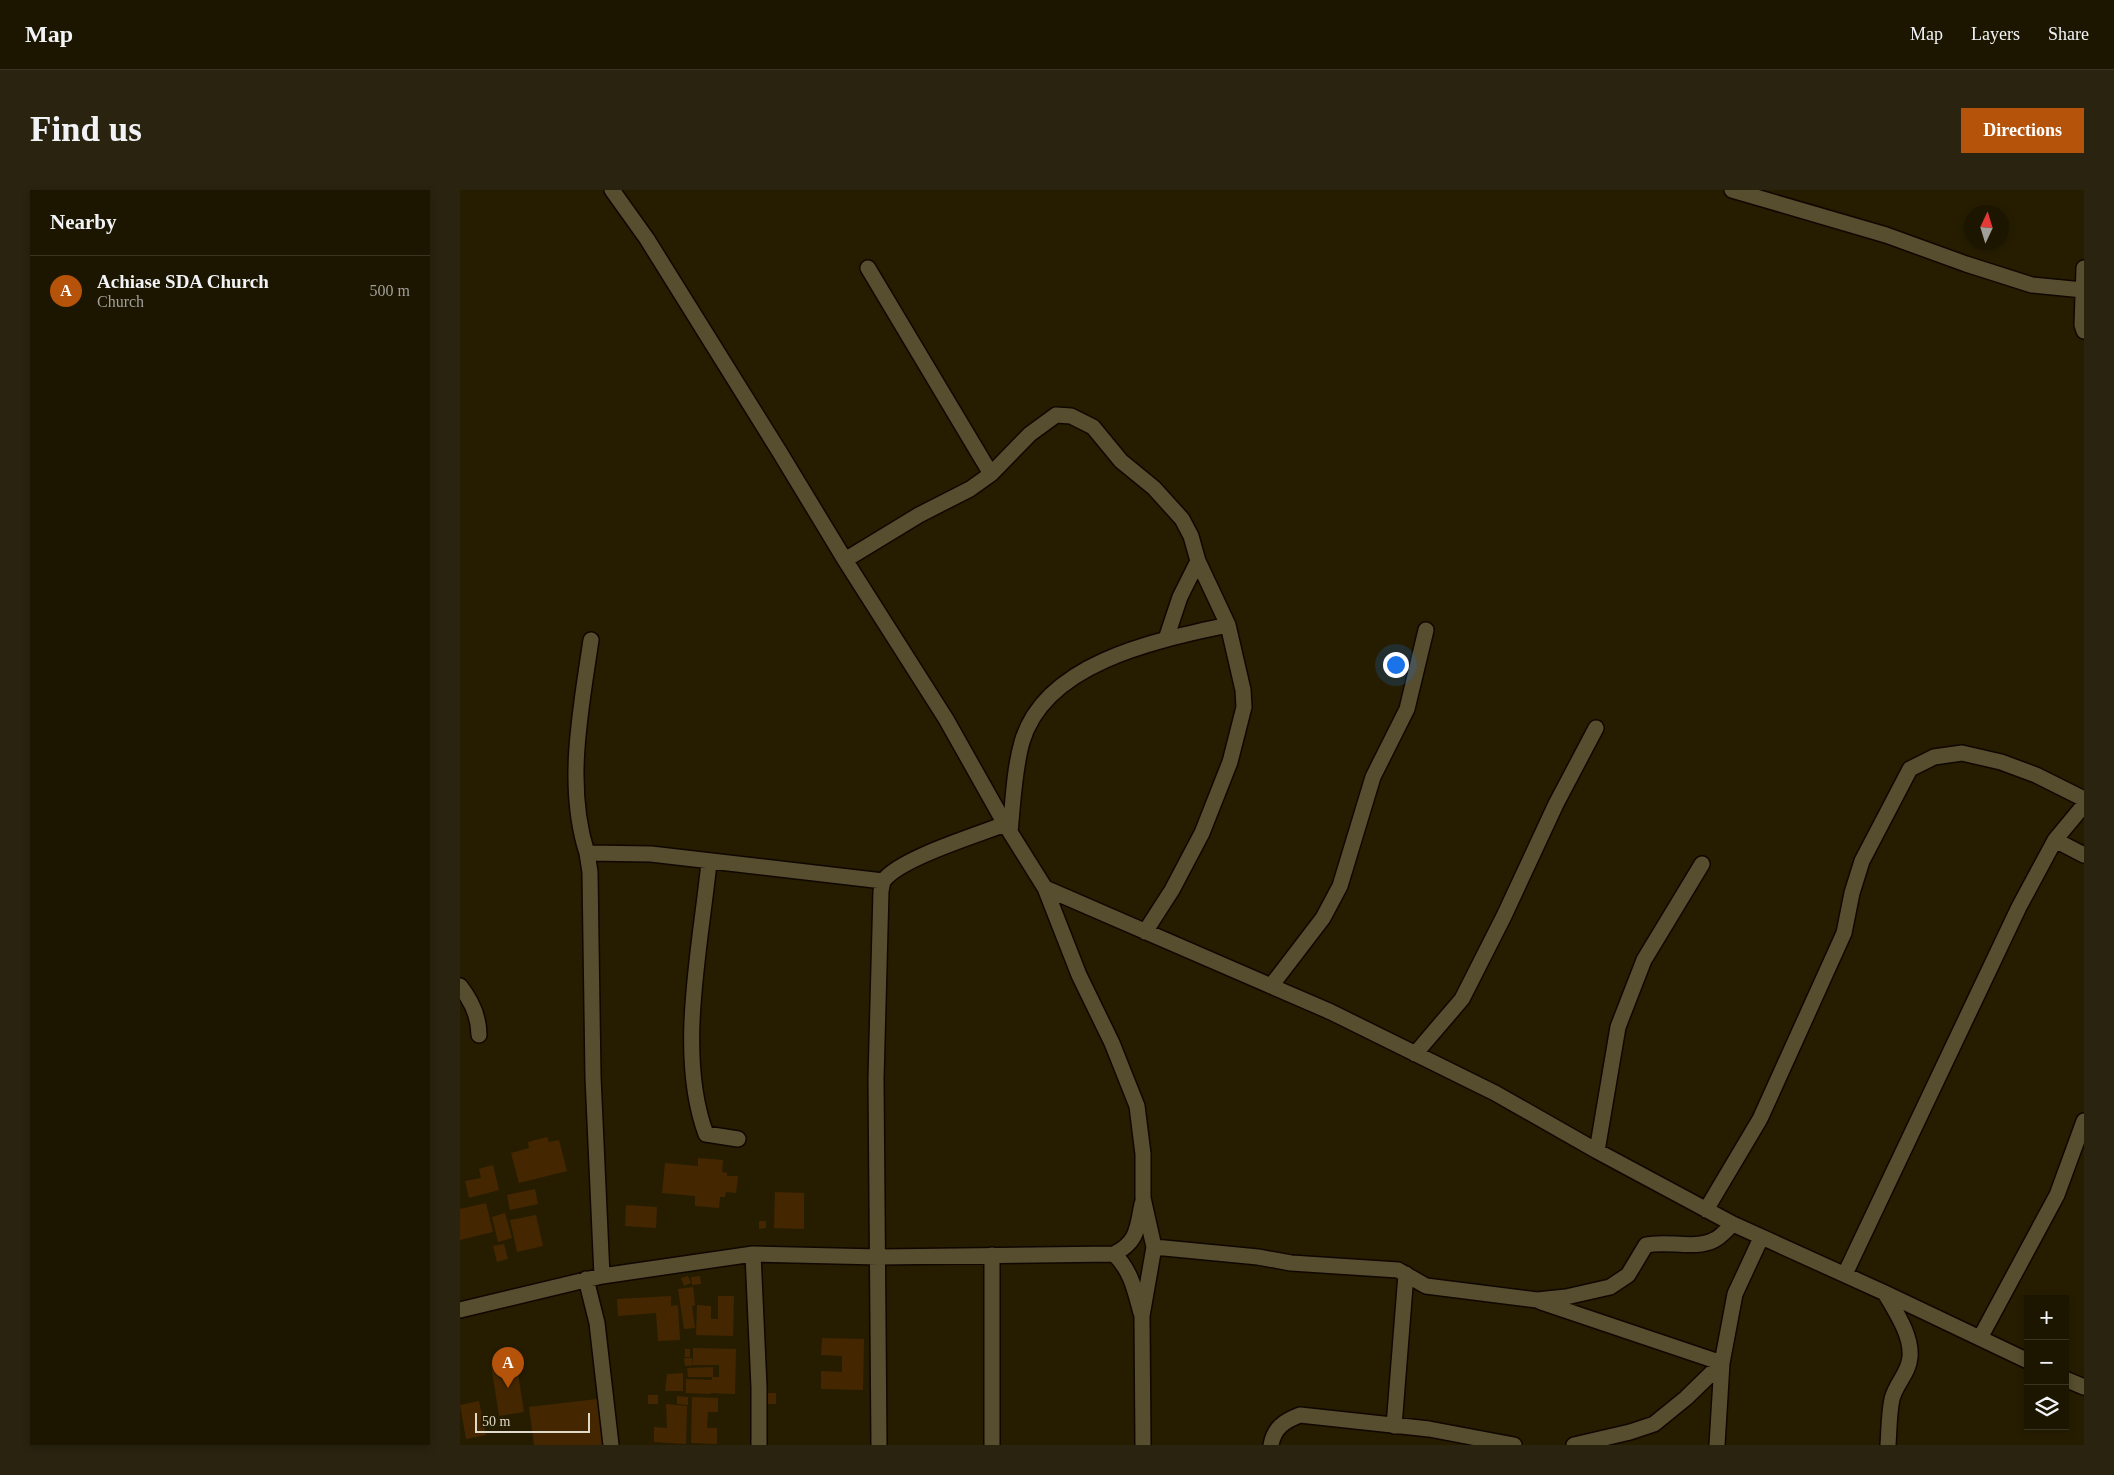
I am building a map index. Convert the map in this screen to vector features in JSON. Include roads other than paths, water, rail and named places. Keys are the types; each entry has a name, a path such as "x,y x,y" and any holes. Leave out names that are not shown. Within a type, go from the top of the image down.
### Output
{"street":[{"path":"460,1310 602,1276 753,1254 879,1257 1114,1254 1127,1248 1136,1235 1143,1198 1143,1154 1137,1106 1112,1043 1079,975 1045,888 1007,828 946,719 845,560 780,450 612,190"},
{"path":"1732,190 1886,235 1966,264 2032,285 2082,290"},
{"path":"868,268 991,474"},
{"path":"2084,268 2082,290 2082,325 2084,331"},
{"path":"845,560 991,474 1030,434 1056,415 1071,416 1093,427 1121,461 1154,488 1182,519 1191,536 1198,561 1228,625 1244,690 1244,707 1230,762 1202,833 1172,890 1145,932"},
{"path":"1166,638 1183,589 1198,561"},
{"path":"1007,828 1022,742 1030,721 1041,704 1075,676 1100,662 1166,638 1228,625"},
{"path":"1271,986 1323,918 1340,886 1373,776 1408,709 1426,630"},
{"path":"591,640 576,770 578,816 590,872 593,1077 602,1276"},
{"path":"1415,1054 1462,999 1504,916 1556,804 1596,728"},
{"path":"1706,1210 1760,1119 1844,933 1852,893 1862,861 1910,768 1934,758 1962,753 2001,762 2036,775 2084,799"},
{"path":"1845,1274 2019,907 2055,840 2084,805"},
{"path":"879,1445 879,1257 876,1079 880,901 883,881 896,870 924,854 1007,828"},
{"path":"2055,840 2084,855"},
{"path":"586,853 643,854 883,881"},
{"path":"709,862 694,984 692,1031 697,1111 706,1134 738,1138"},
{"path":"1597,1151 1618,1027 1644,960 1702,864"},
{"path":"1045,888 1331,1012 1495,1093 1732,1224 1845,1274 2024,1359"},
{"path":"460,986 475,1011 479,1025 479,1034"},
{"path":"1980,1338 2058,1195 2084,1121"},
{"path":"1143,1198 1154,1247 1142,1316 1143,1445"},
{"path":"1154,1247 1258,1257 1291,1263 1398,1270 1426,1286 1500,1297 1537,1300 1566,1297 1610,1287 1628,1275 1646,1245 1656,1242 1696,1244 1714,1240 1732,1224"},
{"path":"1717,1445 1722,1364 1735,1294 1761,1238"},
{"path":"753,1254 759,1387 759,1445"},
{"path":"1114,1254 1124,1264 1132,1279 1142,1316"},
{"path":"992,1255 992,1445"},
{"path":"1394,1426 1406,1274"},
{"path":"586,1280 597,1323 610,1445"},
{"path":"1885,1293 1906,1332 1911,1355 1908,1371 1899,1382 1892,1398 1888,1445"},
{"path":"1537,1300 1722,1364"},
{"path":"1574,1445 1630,1432 1654,1424 1686,1398 1722,1364"},
{"path":"2069,1380 2084,1388"},
{"path":"1271,1445 1277,1427 1287,1420 1300,1416 1394,1426 1444,1439 1514,1445"}],"place":[{"name":"Achiase SDA Church","path":"508,1388"}]}
